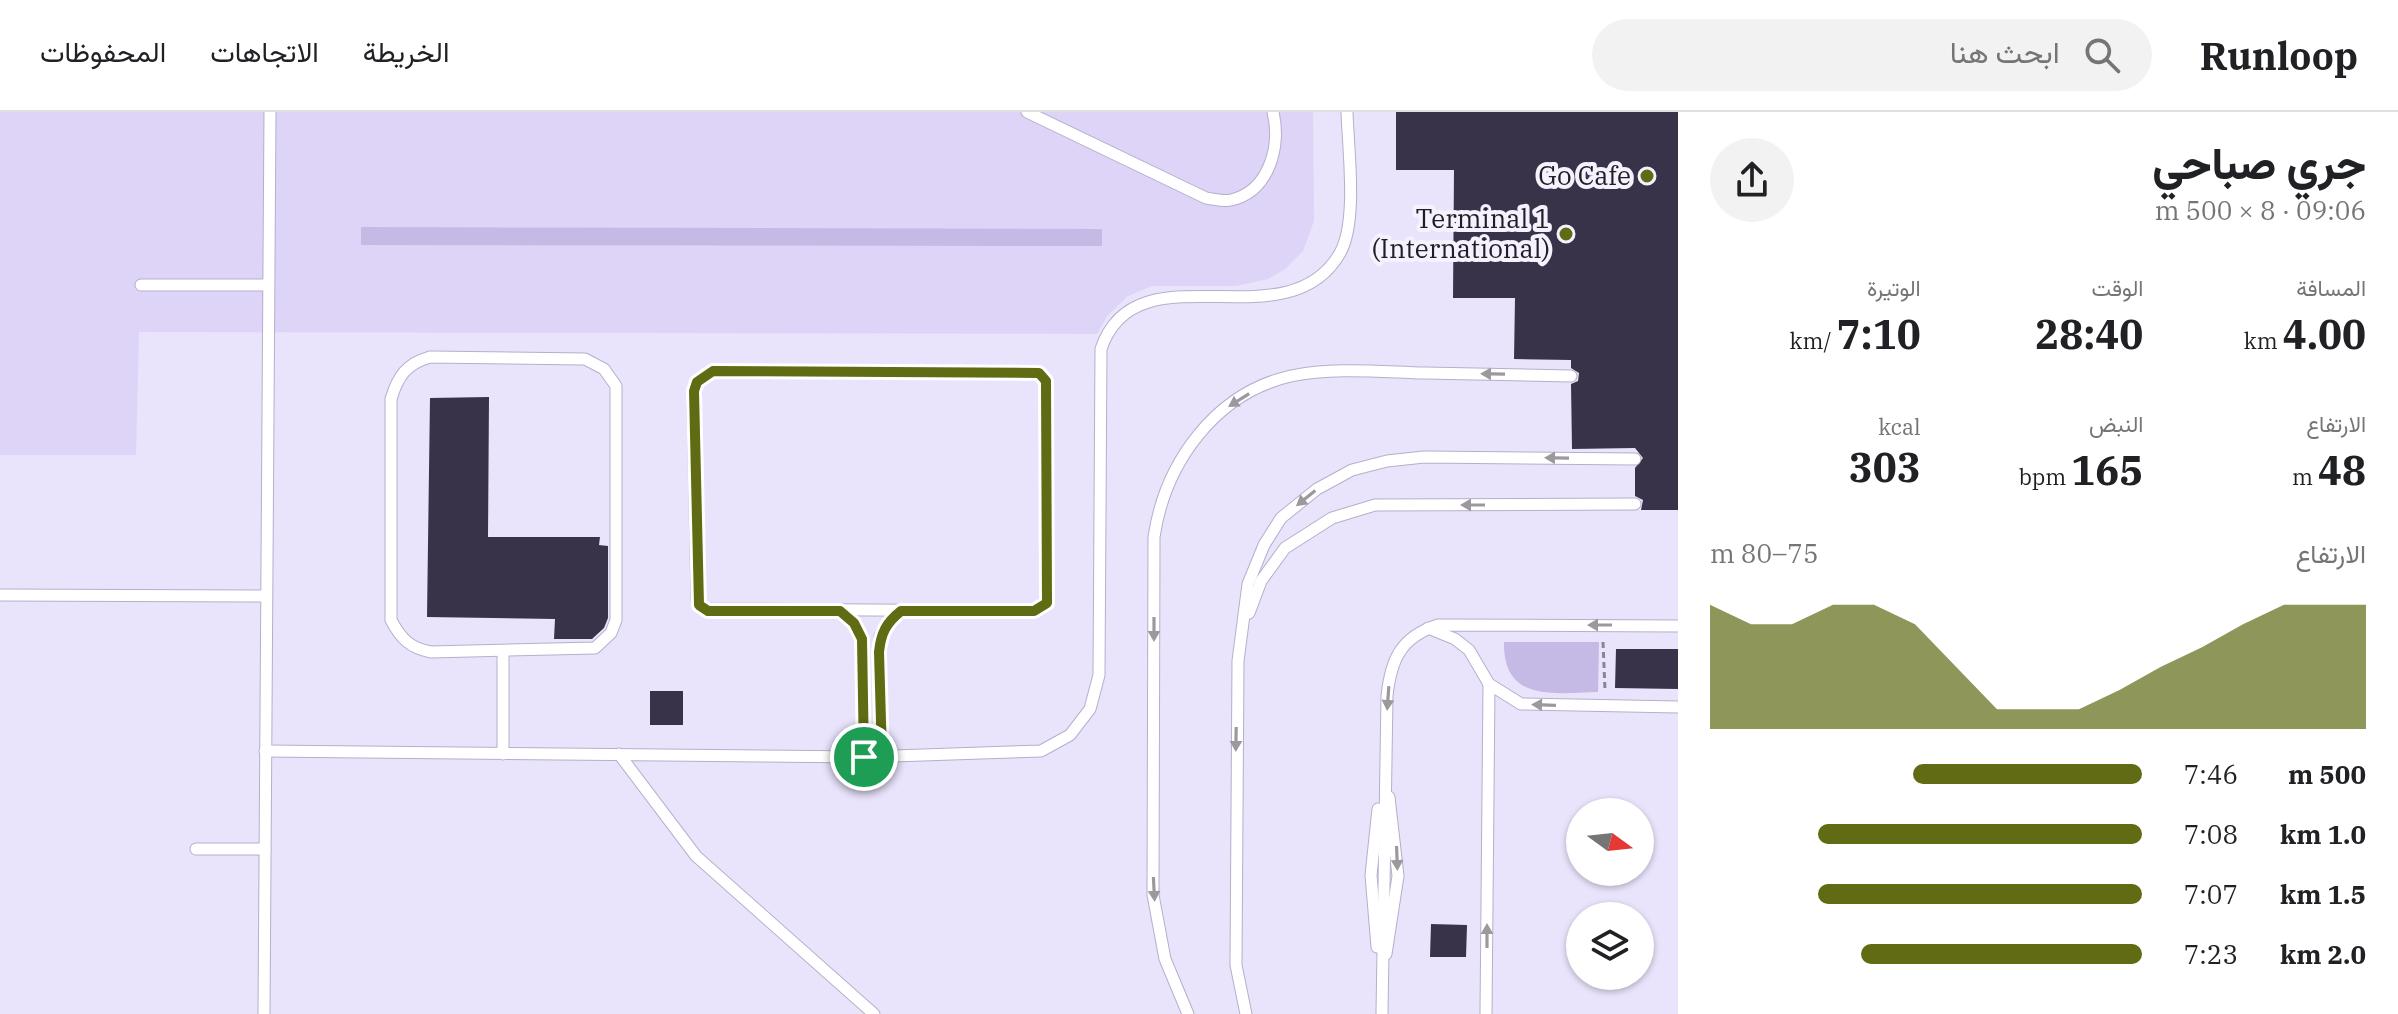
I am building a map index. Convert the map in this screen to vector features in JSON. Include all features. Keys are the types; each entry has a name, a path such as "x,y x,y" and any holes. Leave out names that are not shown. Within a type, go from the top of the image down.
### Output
{"lane":[{"path":"264,1014 270,112"},
{"path":"1027,112 1206,198 1229,201 1250,192 1272,160 1278,139 1273,112"},
{"path":"265,751 882,757 1041,751 1070,735 1090,709 1099,675 1101,349 1105,335 1126,310 1149,301 1270,297 1301,288 1323,272 1340,252 1349,217 1347,112"},
{"path":"141,285 267,285"},
{"path":"430,357 585,359 604,369 616,386 616,620 611,633 595,648 503,652 417,649 404,642 391,620 391,399 397,379 411,363 430,357"},
{"path":"713,371 1039,373 1046,381 1047,603 1034,611 901,611 708,611 699,605 693,440 697,382 713,371"},
{"path":"1188,1014 1165,959 1153,895 1154,537 1166,487 1182,456 1209,423 1238,398 1291,376 1352,371 1571,376"},
{"path":"1246,1014 1236,965 1238,661 1248,584 1264,545 1281,518 1317,489 1352,470 1387,461 1424,457 1635,459"},
{"path":"1238,661 1261,581 1285,548 1332,518 1375,505 1635,504"},
{"path":"0,595 266,596"},
{"path":"840,611 854,623 862,639 864,757"},
{"path":"882,757 880,636 888,622 901,611"},
{"path":"1382,1014 1390,667 1403,643 1438,625 1678,626"},
{"path":"1428,628 1455,639 1469,650 1489,684 1521,704 1678,707"},
{"path":"503,652 503,754"},
{"path":"1486,1014 1489,684"},
{"path":"619,754 696,856 874,1014"},
{"path":"196,849 265,849"}],"path":[{"path":"1603,625 1605,706"}],"shaded area":[{"path":"0,112 1313,112 1314,221 1303,251 1285,269 1268,279 1236,286 1152,286 1128,296 1107,316 1097,334 139,332 136,455 0,455"},
{"path":"361,227 1102,229 1102,246 361,245"},
{"path":"1504,642 1599,642 1598,692 1549,693 1522,685 1512,676 1506,662"}],"building":[{"name":"Terminal 1 (International)","path":"1396,112 1678,112 1678,510 1641,510 1643,500 1635,496 1635,468 1643,458 1635,448 1572,449 1571,384 1578,381 1579,373 1571,368 1571,360 1514,359 1515,298 1453,298 1454,170 1396,170"},
{"path":"489,397 488,537 600,537 599,545 608,546 608,618 604,628 592,639 554,639 555,619 427,617 430,398"},
{"path":"1616,649 1678,649 1678,689 1615,688"},
{"path":"650,691 683,691 683,725 650,725"},
{"path":"1431,924 1467,925 1466,957 1430,957"}],"place":[{"name":"Go Cafe","path":"1647,176"},
{"name":"Terminal 1 (International)","path":"1566,234"}],"route":[{"path":"713,371 1039,373 1046,381 1047,603 1042,609 1034,611 901,611 888,622 880,636 882,757 864,757 865,658 862,639 854,623 840,611 708,611 699,605 693,440 697,382 713,371"}]}
